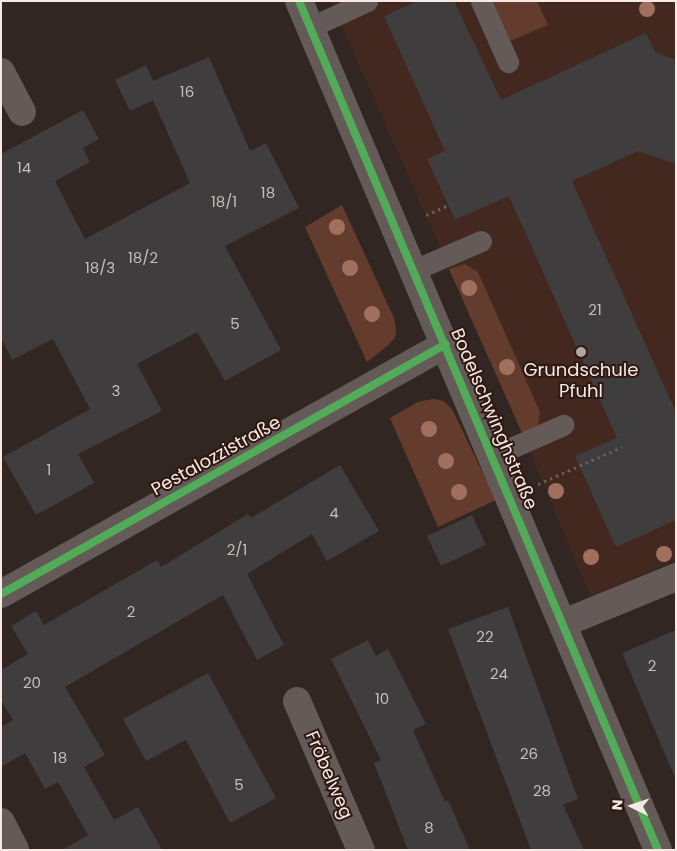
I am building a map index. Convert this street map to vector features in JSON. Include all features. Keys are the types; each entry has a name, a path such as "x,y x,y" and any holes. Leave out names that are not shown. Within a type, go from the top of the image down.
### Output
{"street":[{"name":"Bodelschwinghstraße","path":"299,1 446,344 658,850"},
{"path":"1,72 22,112"},
{"name":"Pestalozzistraße","path":"1,594 446,344"},
{"path":"564,624 676,577"},
{"name":"Fröbelweg","path":"297,701 361,850"},
{"path":"1,822 15,850"}],"lane":[{"path":"311,27 367,1"},
{"path":"481,1 508,62"},
{"path":"414,270 481,240"},
{"path":"493,456 563,425"}],"path":[{"path":"440,208 448,204"},
{"path":"510,497 622,447"}],"shaded area":[{"name":"Grundschule Pfuhl","path":"331,1 676,1 676,559 591,598 523,435"},
{"path":"493,1 537,1 548,25 510,41"},
{"path":"342,205 394,318 396,329 395,338 367,362 305,227"},
{"path":"465,264 478,272 540,412 538,425 523,435 449,269"},
{"path":"433,399 444,401 452,409 496,500 438,527 390,418 418,402"}],"building":[{"path":"417,1 454,1 501,100 646,33 655,52 676,60 676,164 638,151 572,181 676,412 676,520 616,547 575,456 617,438 509,196 455,220 427,159 445,151 384,16"},
{"path":"209,57 250,151 266,143 299,208 225,246 281,350 225,381 197,332 137,364 162,411 78,454 94,483 36,515 3,457 90,409 53,339 12,360 1,338 1,154 83,110 99,139 83,148 90,162 55,181 85,239 190,183 153,100 130,111 115,80 146,65 153,81"},
{"path":"340,465 379,531 327,561 312,534 247,574 284,645 257,660 223,595 65,687 105,755 84,767 114,820 138,807 162,850 62,850 88,835 58,782 45,789 25,753 1,767 1,727 13,720 1,700 1,670 28,654 11,626 36,611 44,625 157,560 161,567 248,514 251,518"},
{"path":"472,515 486,545 441,566 427,536"},
{"path":"508,607 578,799 563,805 584,850 531,850 448,629"},
{"path":"676,630 676,780 622,653"},
{"path":"368,640 376,656 388,649 426,724 413,730 445,802 448,800 470,850 408,850 374,763 381,760 331,659"},
{"path":"208,673 276,798 230,823 186,740 146,761 123,719"}],"cycle path":[{"path":"299,1 658,850"},
{"path":"1,594 446,344"}],"place":[{"name":"Grundschule Pfuhl","path":"581,352"}]}
